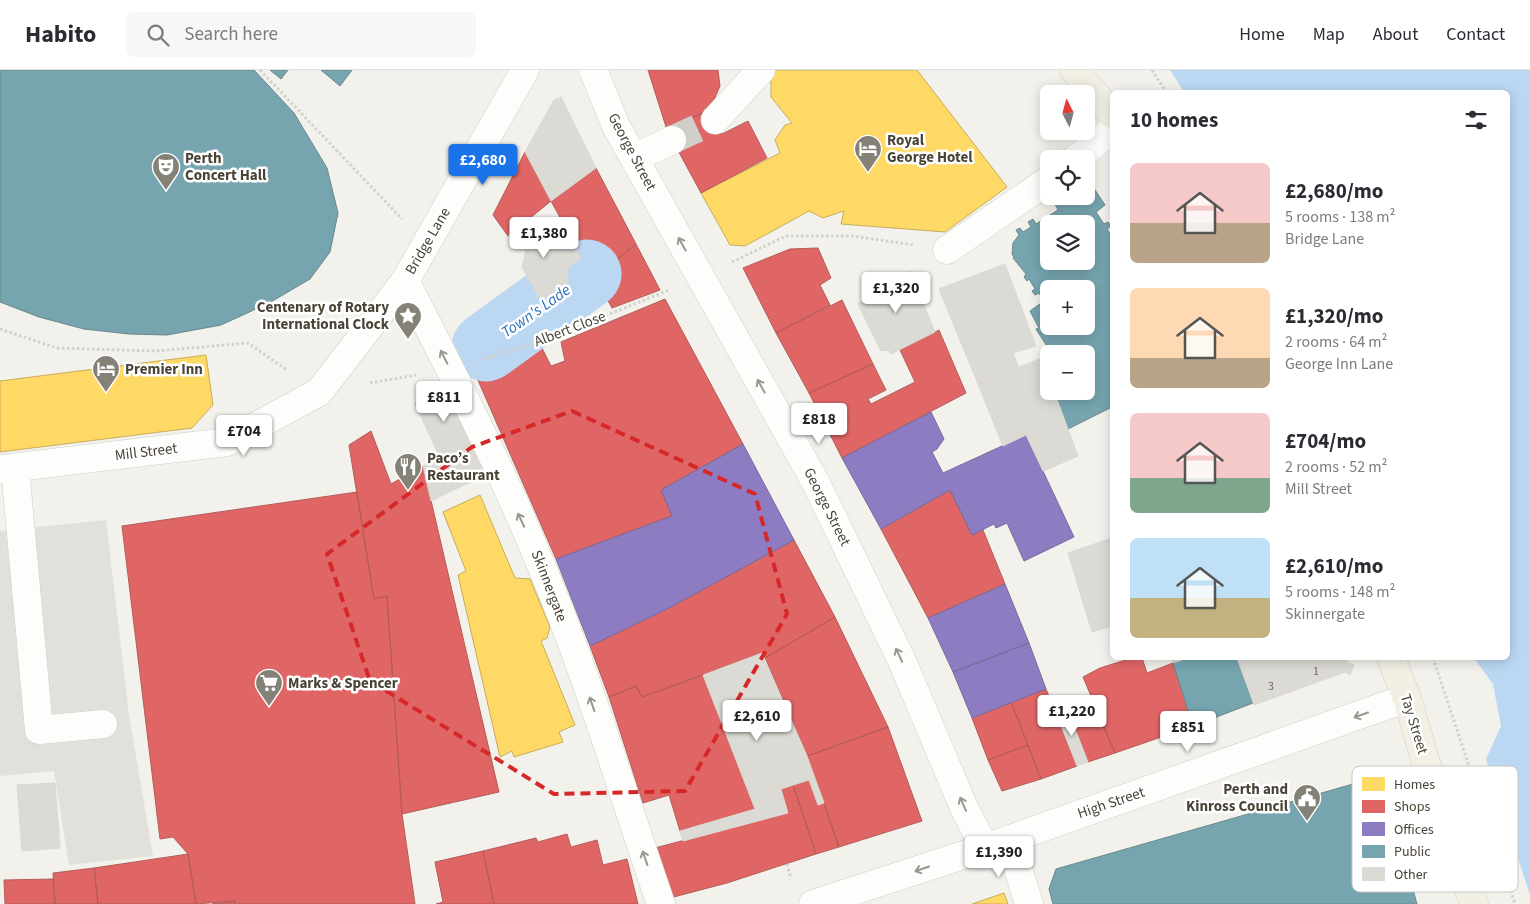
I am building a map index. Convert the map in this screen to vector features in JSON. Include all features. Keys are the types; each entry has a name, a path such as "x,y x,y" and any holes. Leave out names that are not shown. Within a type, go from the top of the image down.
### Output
{"main road":[{"path":"1074,70 1110,112"},
{"name":"Tay Street","path":"1391,660 1406,698 1427,766"},
{"name":"Tay Street","path":"1470,892 1474,904"}],"street":[{"name":"Bridge Lane","path":"405,281 525,70"},
{"name":"George Street","path":"593,70 616,126 816,483 902,661 965,810 997,844 1029,904"},
{"path":"715,120 762,70"},
{"path":"1087,150 1110,132"},
{"path":"634,158 672,140"},
{"path":"947,250 1040,186"},
{"name":"Skinnergate","path":"405,281 450,369 538,557 572,646 661,904"},
{"name":"Mill Street","path":"8,469 227,442 319,392 405,281"},
{"path":"8,469 39,730 104,724"},
{"name":"High Street","path":"826,902 997,844 1406,698"}],"path":[{"path":"260,70 426,244"},
{"path":"1152,70 1165,90"},
{"name":"Albert Close","path":"319,392 450,369 552,337 700,277 786,236 852,236 947,250"},
{"path":"0,329 57,348 155,351 248,343 319,392"},
{"path":"1434,660 1469,766"},
{"path":"1511,892 1515,904"}],"highlighted area":[{"path":"572,411 755,494 787,614 685,791 554,794 370,681 327,554 472,447"}],"shaded area":[{"path":"106,520 129,715 153,856 69,865 54,771 0,776 0,531"}],"water":[{"path":"1170,70 1530,70 1530,895 1518,858 1518,766 1488,766 1486,759 1501,726 1493,684 1475,660 1510,660 1510,90 1183,90"}],"building: Homes":[{"name":"Royal George Hotel","path":"771,70 917,70 1007,187 945,232 841,224 844,211 823,218 809,211 745,246 730,245 701,193 780,153 775,140 785,125 792,123 771,97"},
{"name":"Premier Inn","path":"206,355 213,405 192,428 0,452 0,381"},
{"path":"480,495 515,578 530,579 550,627 547,638 541,641 575,725 559,732 563,742 514,757 512,751 500,757 458,575 466,571 443,512"},
{"path":"1004,893 1008,904 972,904"}],"building: Shops":[{"path":"648,70 718,70 720,86 710,109 667,130"},
{"path":"710,109 722,134 748,121 767,158 701,193 667,130"},
{"path":"525,152 551,201 508,236 493,215"},
{"path":"596,168 636,244 592,280 580,260 577,249 573,251 566,249 563,244 568,232 551,201"},
{"path":"636,244 660,290 612,308 595,277"},
{"path":"818,248 831,278 820,285 830,305 776,333 743,268 790,249"},
{"path":"665,299 743,444 661,490 672,516 556,559 477,378 542,348 551,366 565,361 561,342"},
{"path":"842,300 873,364 809,393 776,333"},
{"path":"939,330 966,393 842,458 809,393 873,364 886,390 868,399 871,404 915,382 900,350"},
{"path":"371,431 391,484 423,466 499,792 402,814 387,596 374,599 349,445"},
{"path":"950,490 972,535 983,530 1005,584 928,618 881,529"},
{"name":"Marks & Spencer","path":"357,492 374,599 387,596 402,814 415,904 235,904 235,901 196,904 188,854 173,837 160,839 122,526"},
{"path":"794,540 835,617 765,658 762,653 642,697 636,686 609,697 590,646 667,609"},
{"path":"835,617 888,727 807,756 765,658"},
{"path":"1126,660 1143,660 1147,673 1173,663 1193,726 1115,753 1083,677 1100,668"},
{"path":"703,675 755,809 680,831 669,795 643,803 609,697 636,686 642,697"},
{"path":"1046,689 1077,766 1041,779 1011,702"},
{"path":"1092,699 1115,753 1088,762 1067,708"},
{"path":"1011,702 1028,745 988,760 972,718"},
{"path":"888,727 922,821 839,847 807,756"},
{"path":"1028,745 1041,779 1002,791 988,760"},
{"path":"809,780 818,805 824,803 839,847 816,854 793,785"},
{"path":"793,785 816,854 727,883 666,899 651,849 788,813 781,789"},
{"path":"567,834 571,847 597,840 603,865 627,859 638,904 494,904 483,851 536,838 538,842"},
{"path":"483,851 494,904 436,904 443,902 435,862"},
{"path":"188,854 196,904 98,904 94,868"},
{"path":"94,868 98,904 55,904 53,873"},
{"path":"53,879 55,904 5,904 4,880"},
{"path":"235,901 235,904 212,904"}],"building: Offices":[{"path":"931,412 944,439 937,449 932,452 943,473 1026,435 1074,537 1024,561 1007,523 996,528 994,524 972,535 950,490 881,529 842,458"},
{"path":"743,444 794,540 667,609 590,646 556,559 672,516 661,490"},
{"path":"1005,584 1029,643 953,672 928,618"},
{"path":"1029,643 1046,689 972,718 953,672"}],"building: Public":[{"name":"Perth Concert Hall","path":"0,70 254,70 294,113 327,168 338,213 330,252 310,279 269,303 221,325 167,335 129,334 84,329 39,317 0,302"},
{"path":"270,70 288,70 281,79"},
{"path":"321,70 352,70 340,86"},
{"path":"1095,190 1105,205 1096,212 1104,224 1108,222 1110,225 1107,229 1110,234 1110,408 1068,429 1057,400 1095,400 1095,345 1046,345 1036,329 1039,328 1030,311 1040,304 1040,335 1095,335 1095,280 1040,280 1040,295 1039,293 1035,295 1032,291 1035,289 1029,279 1027,281 1024,277 1026,274 1012,254 1013,243 1019,235 1016,230 1020,228 1023,232 1031,227 1028,222 1033,219 1036,224 1040,221 1040,270 1095,270 1095,215 1050,215 1058,210 1056,205 1095,205"},
{"path":"1182,660 1238,660 1253,703 1193,726 1173,663"},
{"name":"Perth and Kinross Council","path":"1352,784 1352,892 1414,892 1417,904 1053,904 1049,889 1056,869"}],"building: Other":[{"path":"561,97 596,168 551,201 525,152 554,100"},
{"path":"532,218 541,236 550,230 557,242 564,238 563,244 566,249 573,251 577,249 580,260 568,267 568,282 541,301 522,267 526,251 508,236"},
{"path":"1005,264 1036,346 1013,353 1019,368 978,384 939,289"},
{"path":"910,271 935,332 891,354 889,350 881,351 858,304 867,298 863,292"},
{"path":"1040,359 1040,400 1057,400 1078,456 1043,471 1026,435 1003,446 978,384"},
{"path":"447,387 473,443 440,458 415,403"},
{"path":"473,443 487,474 431,501 423,466"},
{"path":"1110,539 1110,627 1092,632 1068,553"},
{"path":"762,653 807,756 824,803 818,805 809,780 781,789 788,813 683,841 680,831 755,809 703,675"},
{"path":"1238,660 1347,660 1348,663 1354,665 1350,675 1345,672 1254,705"},
{"path":"1067,708 1088,762 1077,766 1056,713"},
{"path":"55,783 60,848 22,851 17,785"}],"waterway":[{"name":"Town's Lade","path":"486,347 587,274"}],"tunnel":[{"path":"672,140 715,120"}],"place":[{"name":"Royal George Hotel","path":"868,173"},
{"name":"Perth Concert Hall","path":"166,191"},
{"name":"Centenary of Rotary International Clock","path":"408,340"},
{"name":"Premier Inn","path":"106,393"},
{"name":"Paco’s Restaurant","path":"408,491"},
{"name":"Marks & Spencer","path":"269,707"},
{"name":"Perth and Kinross Council","path":"1307,822"}]}
